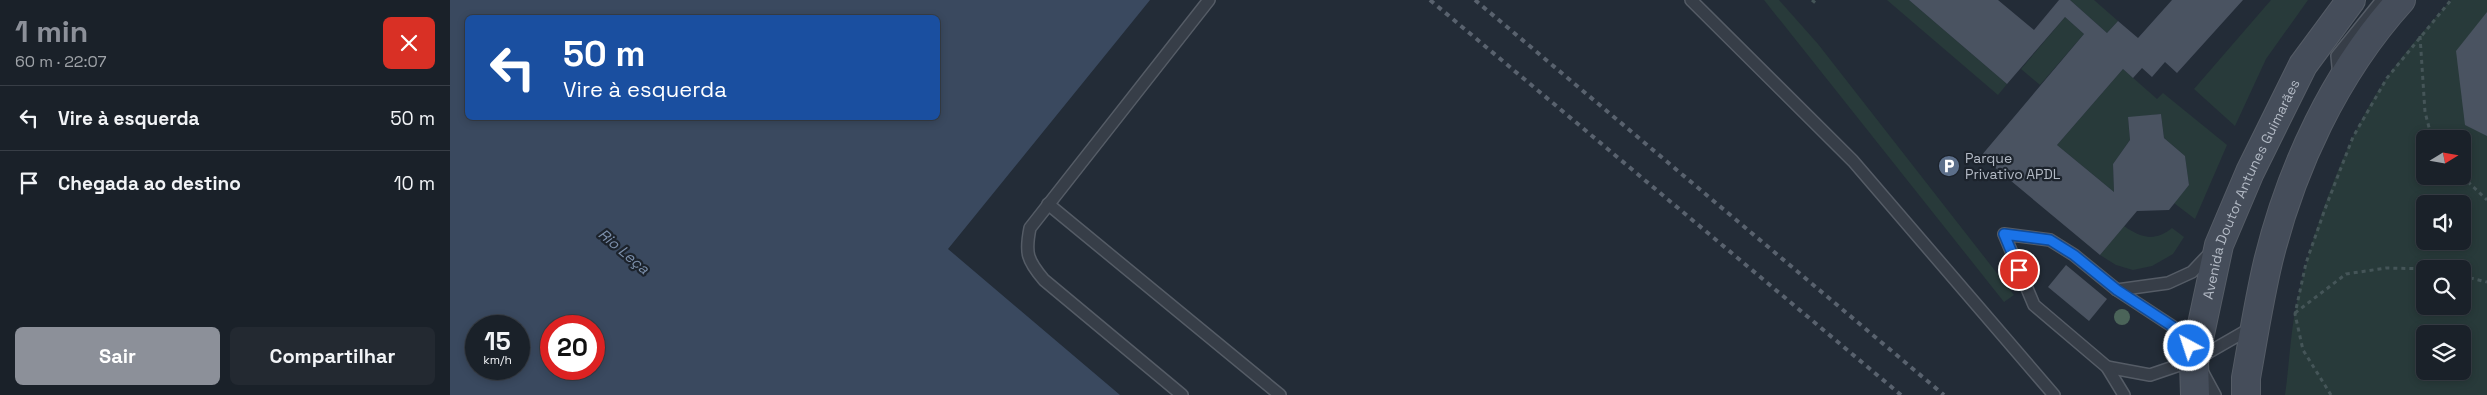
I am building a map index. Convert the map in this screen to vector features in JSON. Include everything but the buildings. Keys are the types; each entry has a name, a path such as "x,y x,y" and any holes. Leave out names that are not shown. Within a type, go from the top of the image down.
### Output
{"main road":[{"name":"Avenida Doutor Antunes Guimarães","path":"2195,395 2194,362 2197,359 2205,302 2219,245 2250,172 2303,65 2351,0"},
{"path":"2246,395 2246,378 2268,262 2285,206 2307,146 2361,50 2400,0"}],"lane":[{"path":"1182,395 1044,280 1032,265 1026,248 1030,228 1209,0"},
{"path":"1691,0 1853,161 2054,395"},
{"path":"2340,86 2337,56 2382,0"},
{"path":"1048,204 1280,395"},
{"path":"2124,395 2107,366 2034,306 2004,234 2050,240 2074,255 2117,290 2181,332 2197,359 2214,395"},
{"path":"2117,290 2168,283 2192,272 2219,245"},
{"path":"2107,366 2150,375 2197,359 2255,326"}],"path":[{"path":"1812,0 1818,5"},
{"path":"2331,395 2303,350 2295,314 2306,263 2353,137 2387,78 2420,35 2451,0"},
{"path":"2420,35 2425,112 2430,130"},
{"path":"2471,185 2487,200"},
{"path":"2295,314 2346,274 2386,268 2416,269"},
{"path":"2471,278 2487,282"}],"shaded area":[{"path":"1764,0 1779,0 1818,44 2014,295 2004,302"},
{"path":"1887,0 1909,0 2007,84 1998,95"},
{"path":"2070,0 2094,0 2118,21 2107,33"},
{"path":"2271,0 2308,0 2266,59 2235,126 2194,89"},
{"path":"2451,0 2487,0 2487,395 2285,395 2293,322 2301,283 2319,221 2343,158 2357,128 2388,76 2410,47"},
{"path":"2065,17 2084,34 2040,85 2021,69"},
{"path":"2123,69 2157,99 2163,93 2227,145 2195,219 2174,203 2189,185 2185,156 2164,138 2161,114 2128,118 2130,140 2113,164 2114,192 2057,145"},
{"path":"2124,226 2142,236 2148,237 2160,235 2172,228 2184,237 2173,254 2152,266 2133,270 2116,265 2100,255"}],"water":[{"name":"Rio Leça","path":"450,0 1150,0 948,249 1120,395 450,395"}],"railway":[{"path":"1430,0 1901,395"},
{"path":"1475,0 1944,395"}],"place":[{"name":"Parque Privativo APDL","path":"1949,166"}],"route":[{"path":"2019,270 2004,234 2050,240 2074,255 2117,290 2181,332 2189,346"}]}
